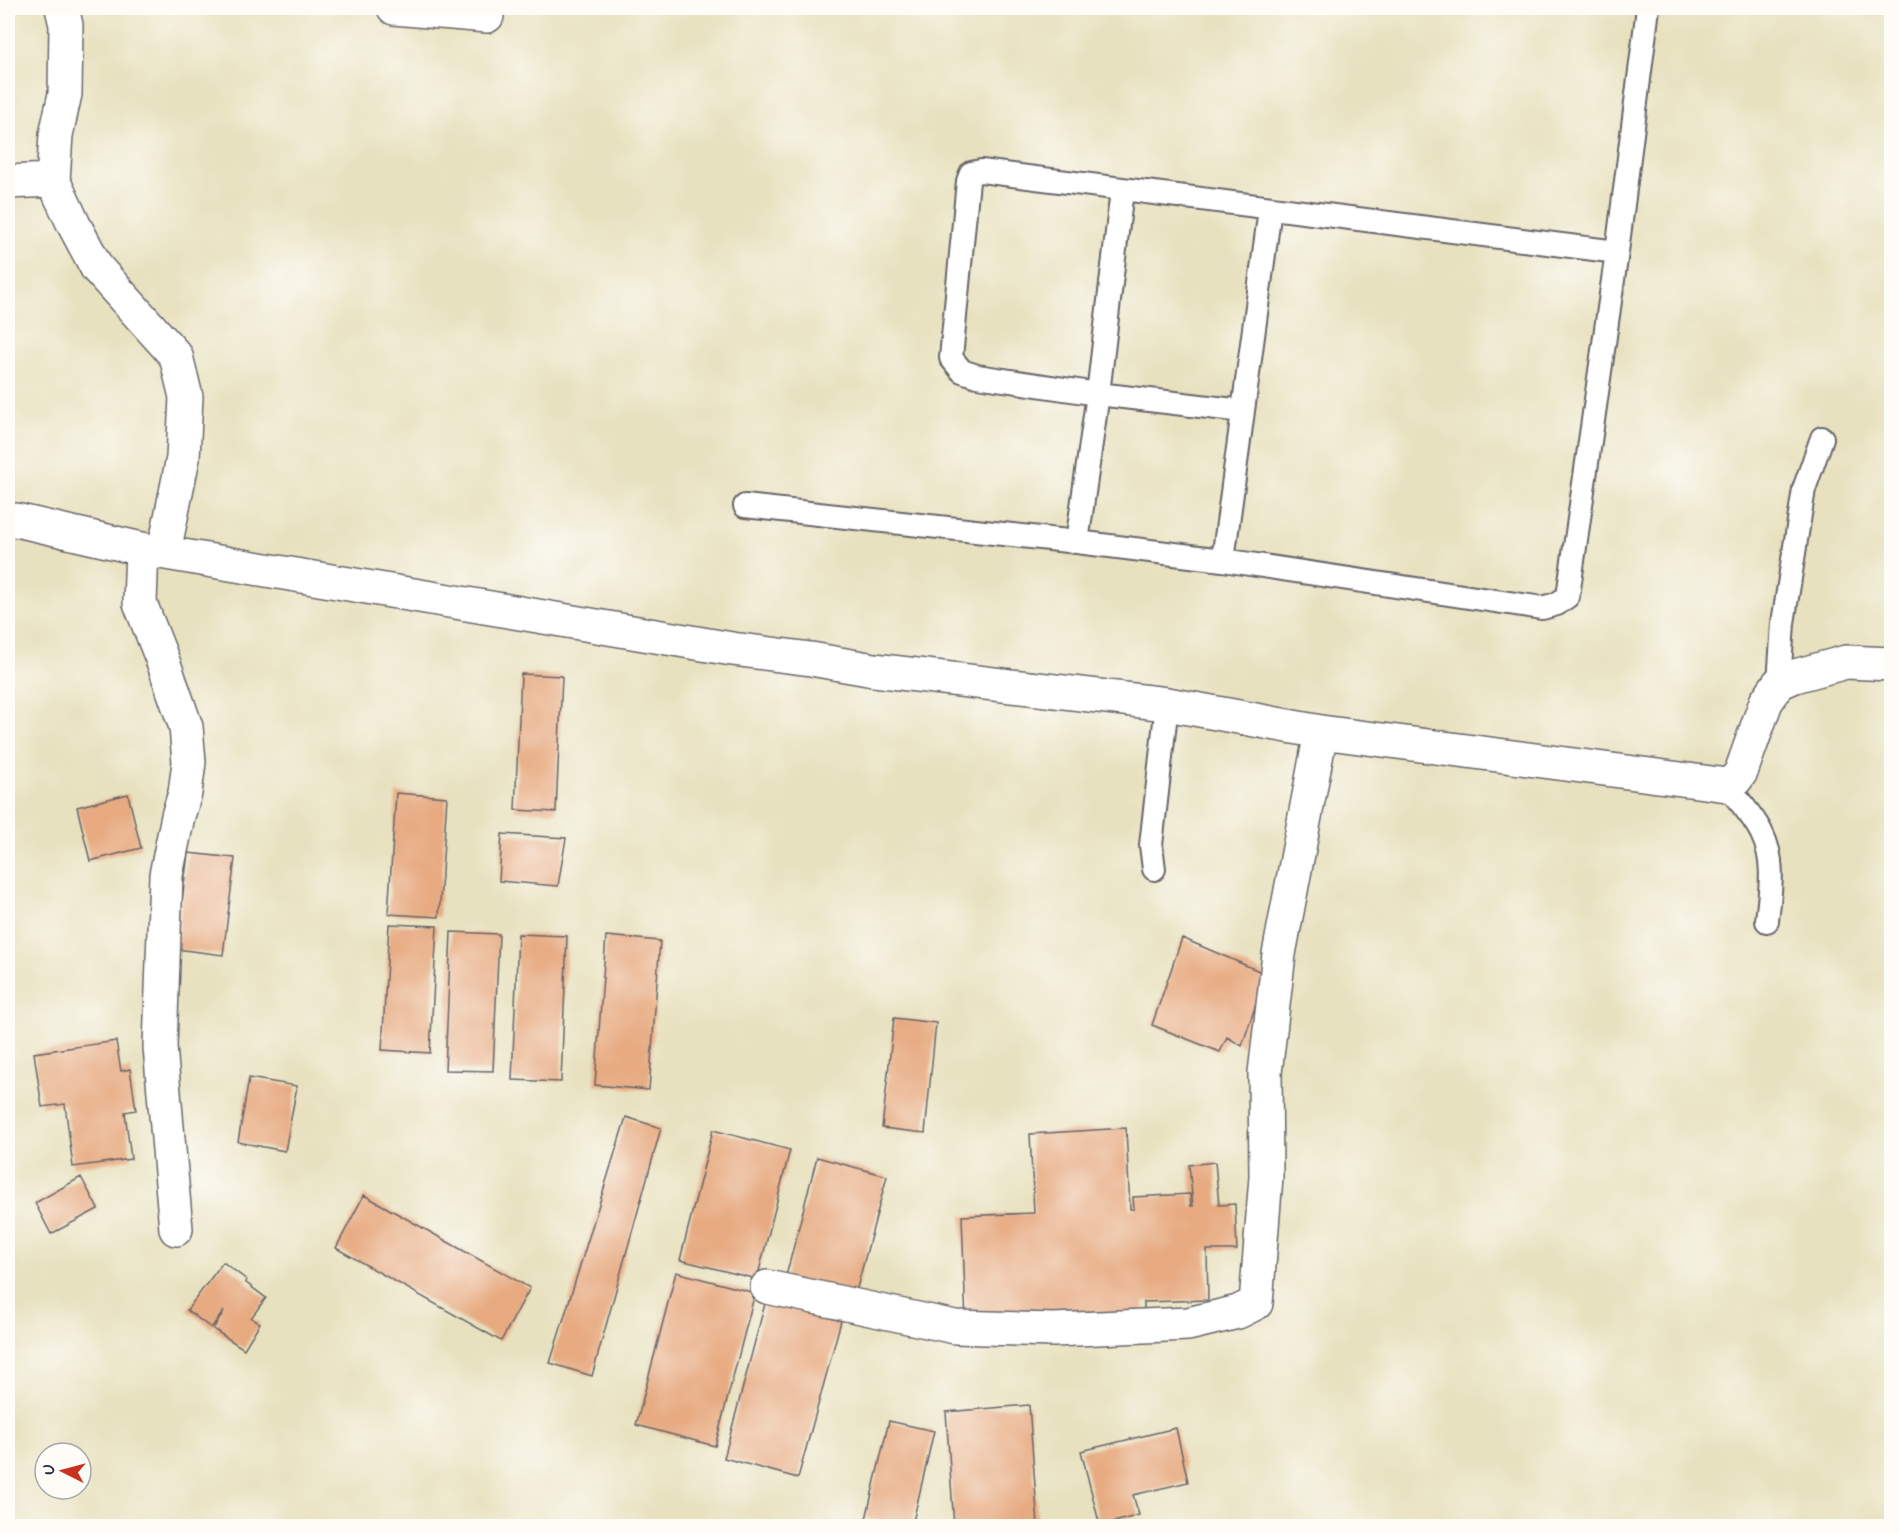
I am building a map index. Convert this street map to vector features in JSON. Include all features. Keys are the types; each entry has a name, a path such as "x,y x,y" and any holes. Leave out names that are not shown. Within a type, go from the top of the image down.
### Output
{"street":[{"path":"62,8 66,25 65,94 56,135 53,180 97,268 176,356 186,397 183,458 153,550 140,603 186,727 189,762 185,793 166,875 160,1047 176,1229"},
{"path":"394,8 487,16"},
{"path":"8,182 53,180"},
{"path":"8,520 153,550 451,603 732,649 874,670 1167,704 1321,732 1727,785 1741,772 1766,702 1779,683 1795,676 1846,662 1892,664"},
{"path":"767,1287 955,1327 1054,1330 1188,1324 1238,1312 1256,1303 1266,1177 1264,1073 1279,954 1321,732"}],"lane":[{"path":"745,506 1223,560 1542,608 1557,604 1568,596 1617,252 1647,8"},
{"path":"1243,411 1098,394 977,376 962,371 951,358 968,182 971,173 981,171 1617,252"},
{"path":"1077,542 1098,394 1122,190"},
{"path":"1223,560 1270,209"},
{"path":"1779,683 1783,623 1804,489 1822,438"},
{"path":"1154,869 1151,844 1167,704"},
{"path":"1727,785 1762,833 1769,852 1772,875 1767,921"}],"building":[{"path":"521,674 562,676 556,812 515,810"},
{"path":"396,793 447,797 439,917 388,914"},
{"path":"128,794 141,848 90,861 77,807"},
{"path":"502,834 566,838 558,886 499,881"},
{"path":"188,853 235,858 223,955 176,949"},
{"path":"389,924 437,926 430,1053 382,1050"},
{"path":"451,932 499,934 493,1071 445,1070"},
{"path":"518,934 567,936 561,1082 512,1080"},
{"path":"606,936 660,941 649,1090 595,1085"},
{"path":"1182,938 1266,974 1242,1046 1227,1037 1220,1052 1152,1025"},
{"path":"894,1018 936,1023 925,1133 882,1128"},
{"path":"116,1041 121,1071 130,1069 136,1110 125,1112 131,1159 73,1167 65,1104 42,1107 34,1053"},
{"path":"249,1078 297,1086 285,1151 238,1142"},
{"path":"626,1117 661,1128 592,1376 550,1363"},
{"path":"1126,1128 1130,1209 1134,1209 1133,1197 1190,1194 1191,1206 1193,1206 1189,1165 1215,1162 1219,1205 1235,1204 1237,1250 1207,1250 1208,1300 1144,1302 1144,1317 966,1323 962,1216 1034,1213 1030,1134"},
{"path":"713,1130 790,1150 757,1279 680,1260"},
{"path":"817,1157 887,1176 854,1299 785,1280"},
{"path":"81,1177 98,1209 51,1234 35,1203"},
{"path":"364,1195 530,1288 501,1341 336,1248"},
{"path":"223,1262 266,1298 251,1318 260,1323 244,1349 213,1329 224,1311 211,1328 187,1310"},
{"path":"676,1272 755,1293 715,1446 636,1425"},
{"path":"766,1300 841,1321 798,1478 724,1458"},
{"path":"1029,1405 1038,1526 954,1526 946,1412"},
{"path":"889,1421 934,1431 912,1526 900,1526 866,1519"},
{"path":"1176,1428 1188,1482 1133,1495 1139,1515 1100,1526 1081,1451"}]}
